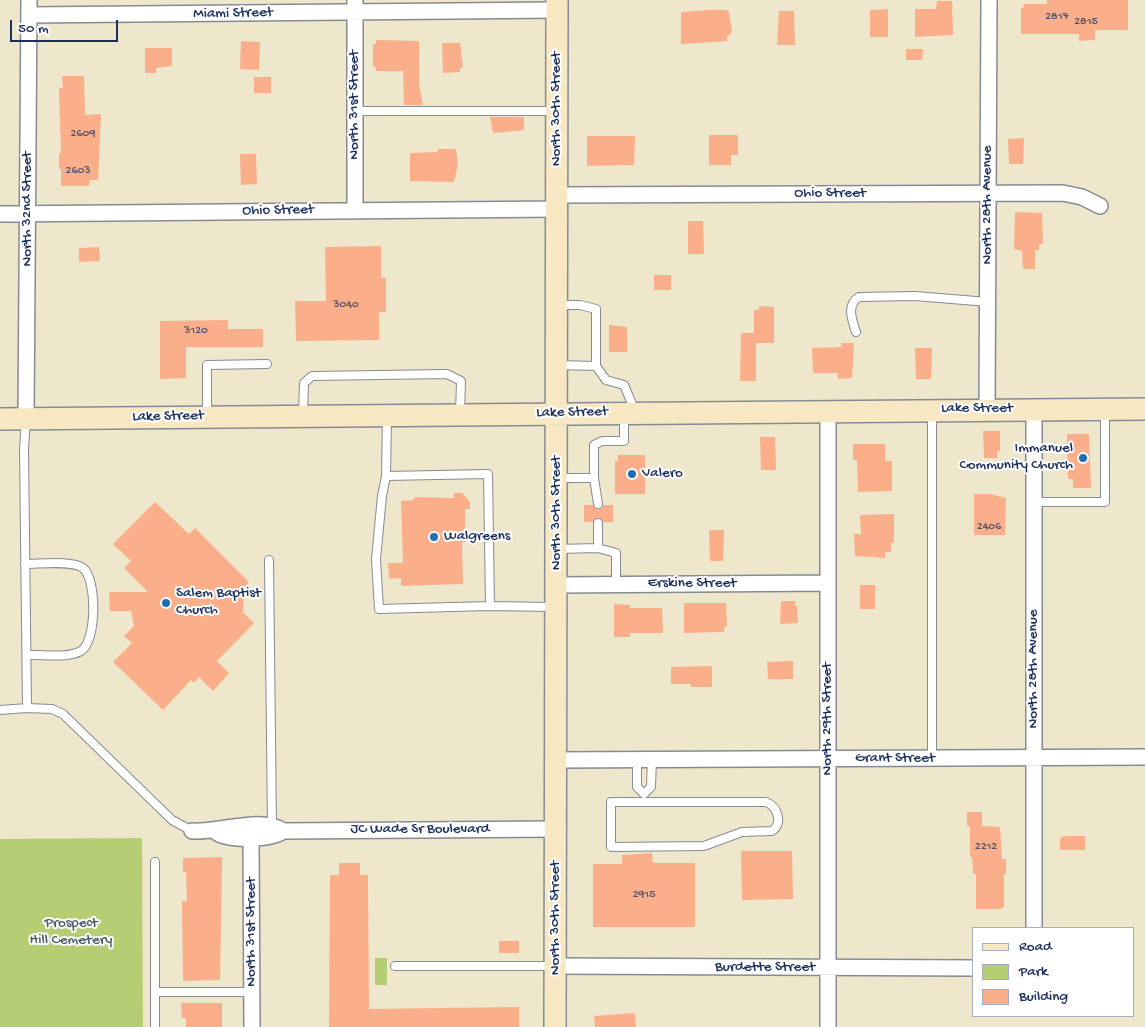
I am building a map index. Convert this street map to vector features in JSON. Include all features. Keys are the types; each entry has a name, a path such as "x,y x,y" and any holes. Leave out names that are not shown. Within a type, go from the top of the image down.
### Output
{"main road":[{"name":"North 30th Street","path":"555,1027 557,5"},
{"name":"Lake Street","path":"0,419 828,410 1145,409"}],"street":[{"name":"North 32nd Street","path":"26,418 29,0"},
{"name":"North 28th Avenue","path":"987,409 989,0"},
{"name":"Miami Street","path":"28,16 355,6 557,5"},
{"name":"North 31st Street","path":"355,6 355,210"},
{"name":"Ohio Street","path":"0,214 355,210 556,202 989,192 1063,193 1082,196 1100,206"},
{"name":"North 28th Avenue","path":"1034,409 1034,927"},
{"name":"North 29th Street","path":"828,410 828,1027"},
{"name":"Erskine Street","path":"557,585 828,583"},
{"name":"Grant Street","path":"556,760 1144,757"},
{"name":"JC Wade Sr Boulevard","path":"216,832 229,826 278,828 556,829"},
{"name":"JC Wade Sr Boulevard","path":"192,831 216,832 226,837 272,837 278,828"},
{"name":"North 31st Street","path":"251,837 252,1027"},
{"name":"Burdette Street","path":"555,966 828,969 972,968"}],"lane":[{"path":"355,111 557,111"},
{"path":"856,332 851,310 854,300 859,297 915,296 988,302"},
{"path":"556,305 580,305 596,309 596,366 606,380 624,385 630,412 624,441 602,441 594,445 594,478 598,504"},
{"path":"207,417 206,365 267,364"},
{"path":"557,365 596,366"},
{"path":"303,416 304,383 312,376 447,374 461,380 460,414"},
{"path":"1034,502 1105,502 1105,409"},
{"path":"932,410 932,758"},
{"path":"387,415 386,476 382,496 376,558 379,609 490,606 556,607"},
{"path":"26,418 24,444 27,708"},
{"path":"386,476 488,474 490,606"},
{"path":"556,478 594,478"},
{"path":"598,523 598,548"},
{"path":"557,549 598,548 616,553 616,584"},
{"path":"269,560 278,828"},
{"path":"26,564 77,565 89,575 92,589 92,631 86,647 74,653 27,654"},
{"path":"0,710 52,709 63,714 172,820 192,831"},
{"path":"644,760 651,787 645,798"},
{"path":"644,760 638,787 645,798"},
{"path":"645,798 766,802 778,810 778,824 772,831 742,832 704,846 610,847 610,802 645,798"},
{"path":"155,862 156,1027"},
{"path":"395,966 555,966"},
{"path":"155,992 252,992"}],"green space":[{"name":"Prospect Hill Cemetery","path":"142,838 143,1027 0,1027 0,839"},
{"path":"375,958 387,958 387,985 375,985"}],"building":[{"path":"1047,0 1128,0 1128,30 1095,30 1095,40 1079,41 1079,34 1021,34 1021,8 1023,8 1024,4 1047,4"},
{"path":"937,1 952,1 953,35 915,37 915,9 936,9"},
{"path":"888,9 888,37 870,37 870,10"},
{"path":"727,10 729,12 732,32 727,37 727,41 681,44 681,12"},
{"path":"779,11 794,11 795,45 777,45"},
{"path":"376,40 419,41 419,84 423,105 404,105 403,71 376,71 376,67 373,67 373,44 376,44"},
{"path":"241,41 260,42 259,70 240,69"},
{"path":"442,43 460,43 463,67 460,68 460,72 443,73"},
{"path":"145,48 172,48 172,66 156,68 156,73 145,73"},
{"path":"906,49 923,49 922,60 906,60"},
{"path":"62,76 84,76 85,115 101,114 98,180 89,180 89,186 61,186 61,169 59,169 59,153 61,153 59,88 63,88"},
{"path":"254,77 271,77 271,93 254,93"},
{"path":"490,117 524,117 524,130 493,133"},
{"path":"709,135 738,135 738,155 731,155 731,165 709,165"},
{"path":"587,136 635,136 634,165 587,166"},
{"path":"1024,138 1023,164 1009,164 1008,139"},
{"path":"438,149 456,149 458,164 454,182 410,181 410,153 438,152"},
{"path":"240,154 256,154 257,184 241,185"},
{"path":"1015,213 1042,213 1043,244 1039,244 1039,250 1035,250 1035,269 1023,269 1022,251 1014,249"},
{"path":"688,221 703,221 704,254 688,254"},
{"path":"381,246 381,278 386,278 386,312 379,312 379,340 296,341 295,301 326,301 325,247"},
{"path":"99,247 100,261 79,262 79,248"},
{"path":"654,275 671,275 671,290 654,290"},
{"path":"759,306 774,307 774,343 756,343 756,381 740,381 741,333 754,333 754,310 759,310"},
{"path":"228,320 228,329 263,329 263,347 186,347 186,378 160,379 160,321"},
{"path":"609,325 627,327 627,352 609,352"},
{"path":"841,343 854,343 852,378 838,379 838,373 813,373 812,348 842,347"},
{"path":"915,348 932,348 931,379 916,379"},
{"path":"983,431 1000,431 1000,451 997,451 997,458 984,458"},
{"path":"1067,434 1089,434 1091,488 1073,488 1073,479 1068,479"},
{"path":"760,437 775,437 776,470 761,470"},
{"path":"853,444 885,444 885,461 892,461 892,491 858,492 857,460 853,460"},
{"path":"618,455 645,455 645,494 615,494 615,461 618,461"},
{"path":"454,493 462,493 470,502 470,509 465,509 465,542 462,542 463,584 401,586 401,578 389,579 388,563 403,563 401,501 413,500 415,497 454,498"},
{"path":"974,494 991,494 1006,498 1005,535 974,535"},
{"path":"155,502 189,534 195,528 249,582 244,588 243,612 254,623 217,661 229,673 213,691 199,677 194,683 191,680 163,710 113,662 132,643 124,636 134,626 131,611 110,611 109,592 148,592 124,568 131,561 113,544"},
{"path":"584,505 593,505 598,510 603,505 613,505 613,522 603,522 598,517 593,522 584,522"},
{"path":"894,514 894,543 891,542 891,552 885,552 885,558 855,556 854,534 861,534 860,515"},
{"path":"709,530 724,530 723,561 710,561"},
{"path":"860,585 875,585 875,609 860,609"},
{"path":"781,601 795,601 798,623 780,624"},
{"path":"684,603 726,603 727,627 724,627 724,632 684,633"},
{"path":"614,604 630,605 630,608 662,608 663,633 630,633 630,637 614,637"},
{"path":"793,661 793,679 768,679 767,662"},
{"path":"712,666 712,687 691,687 691,684 671,684 671,667"},
{"path":"967,812 982,812 982,826 1000,827 1002,859 1006,859 1004,907 1001,909 976,909 976,874 973,874 972,857 970,857 970,826 967,826"},
{"path":"1065,836 1085,836 1085,850 1060,850 1060,838"},
{"path":"741,851 792,851 793,899 742,900"},
{"path":"652,853 653,863 695,863 695,927 593,927 593,864 622,864 622,855"},
{"path":"222,857 220,980 183,981 182,901 187,901 186,872 183,872 183,858"},
{"path":"339,863 360,863 360,875 368,875 369,1009 519,1007 519,1027 329,1027 330,875 339,875"},
{"path":"499,941 519,941 519,953 499,953"},
{"path":"181,1003 222,1003 222,1027 186,1027 186,1018 182,1018"},
{"path":"635,1013 636,1027 595,1027 594,1016"}],"place":[{"name":"Immanuel Community Church","path":"1083,458"},
{"name":"Valero","path":"632,474"},
{"name":"Walgreens","path":"434,537"},
{"name":"Salem Baptist Church","path":"166,603"}]}
